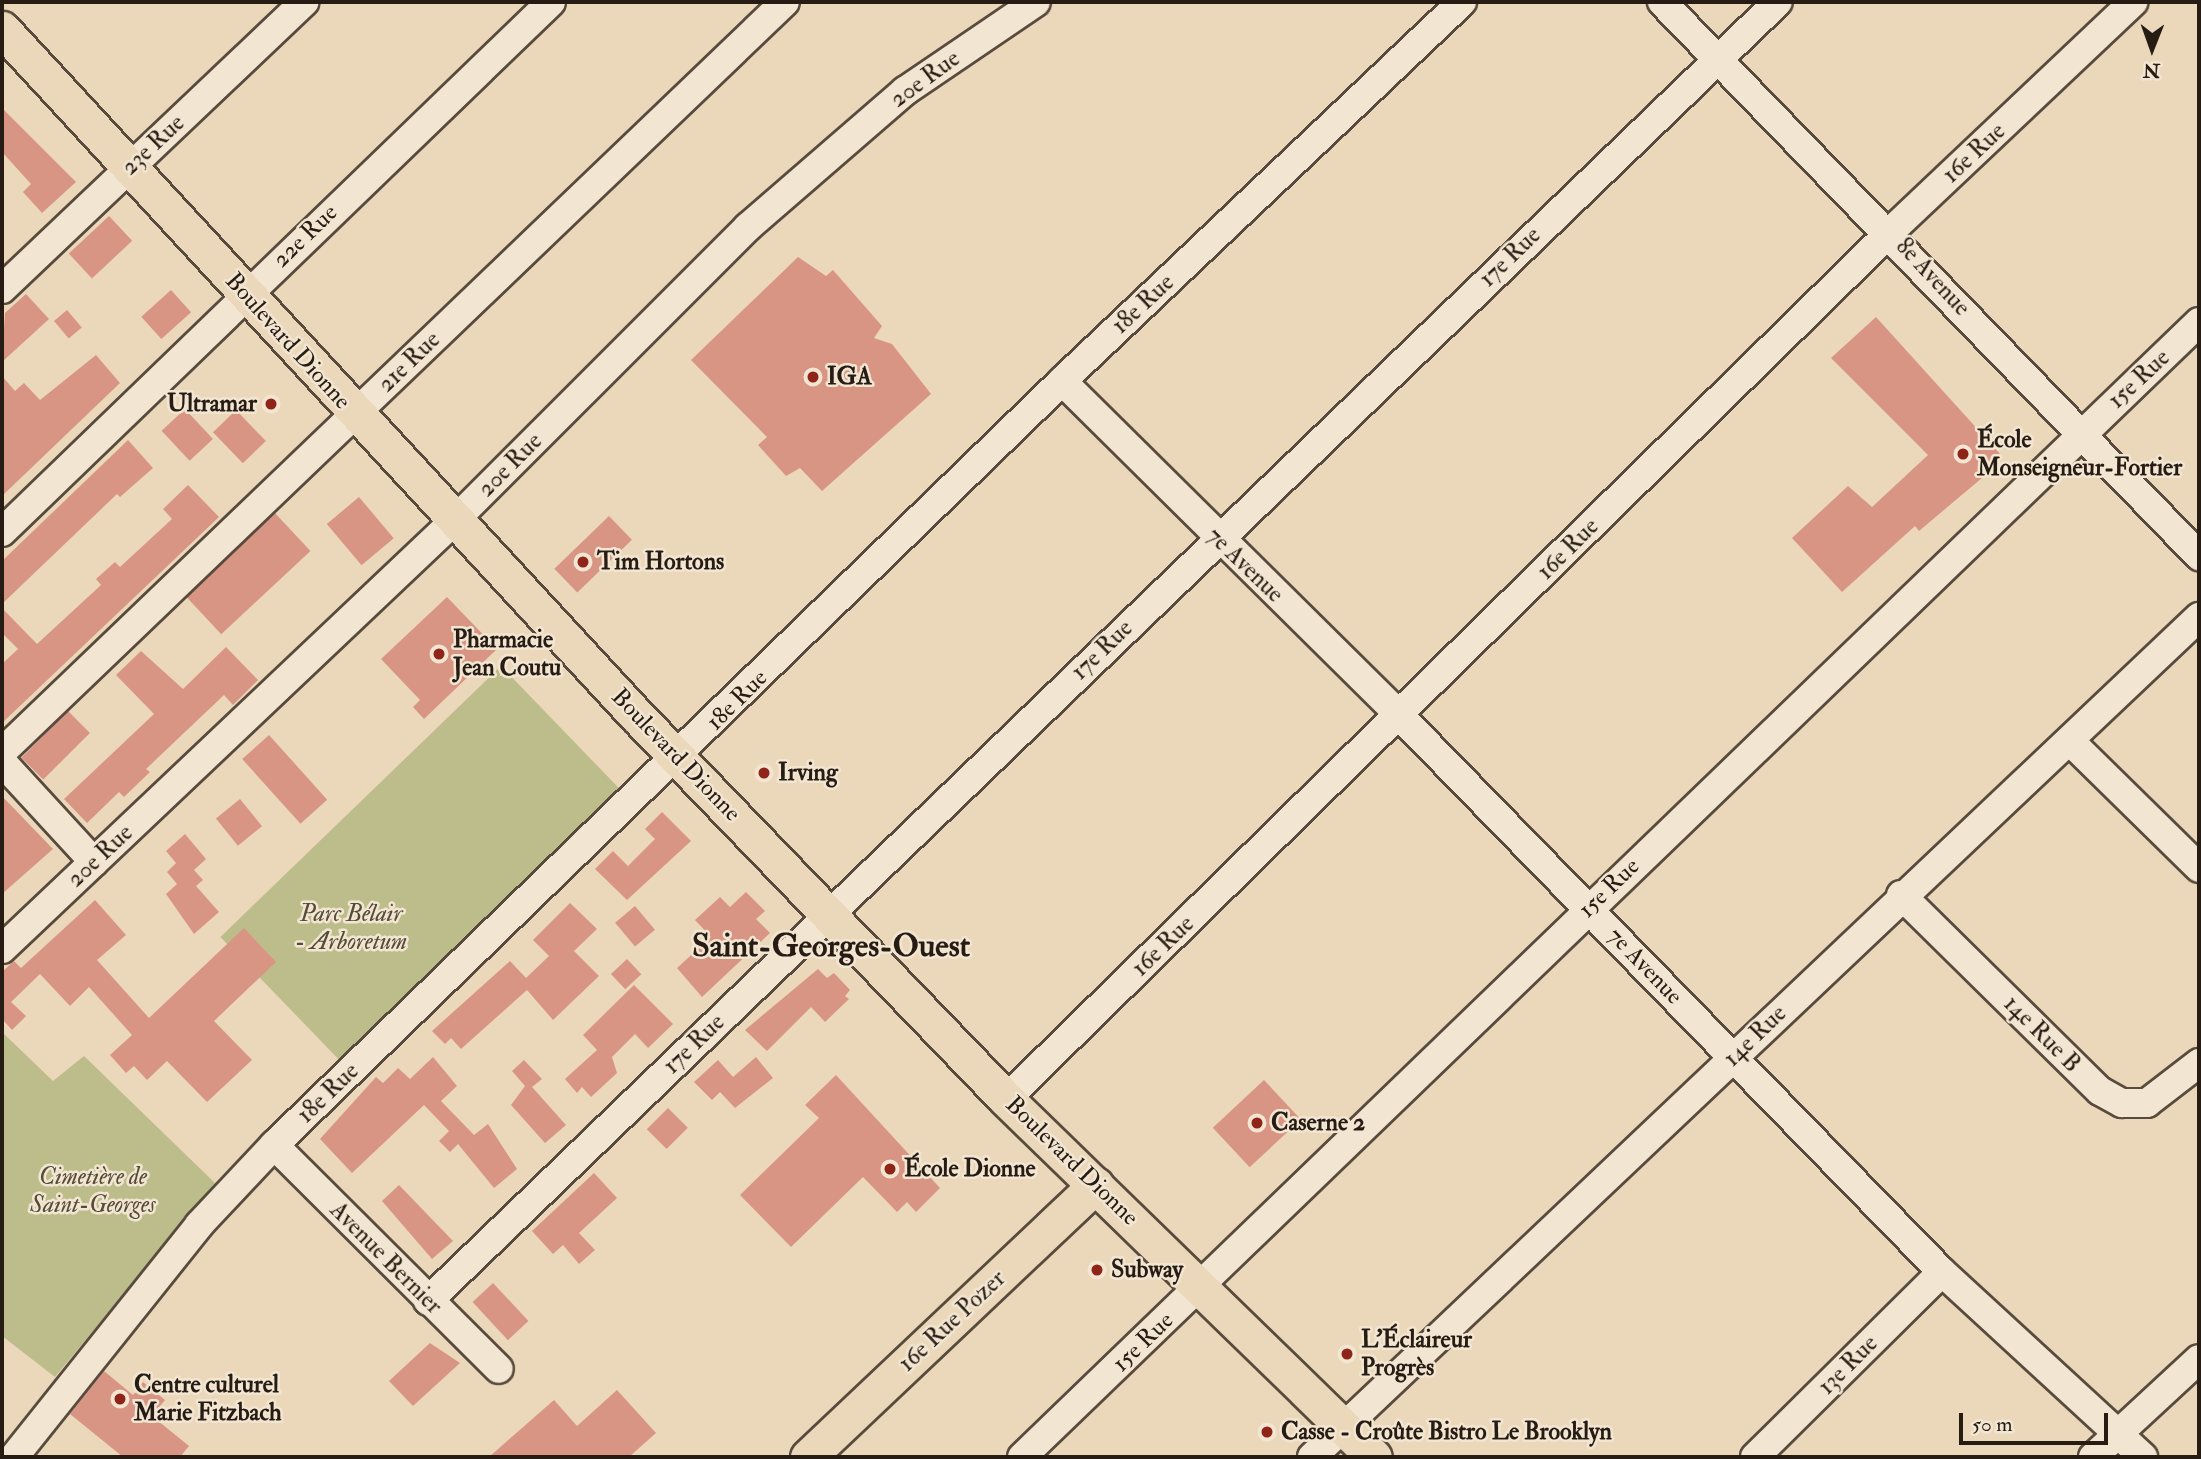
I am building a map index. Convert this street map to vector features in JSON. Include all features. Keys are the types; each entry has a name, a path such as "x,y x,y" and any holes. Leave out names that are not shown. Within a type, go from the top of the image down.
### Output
{"main road":[{"name":"Boulevard Dionne","path":"2,29 354,415 456,519 678,758 1006,1099 1203,1285 1374,1457"},
{"name":"16e Rue Pozer","path":"808,1457 1096,1185"}],"street":[{"name":"23e Rue","path":"2,289 304,2"},
{"name":"22e Rue","path":"2,532 245,293 551,2"},
{"name":"21e Rue","path":"2,752 785,2"},
{"name":"20e Rue","path":"2,949 456,519 748,227 905,91 1036,2"},
{"name":"18e Rue","path":"14,1457 199,1225 274,1145 678,758 1062,381 1462,2"},
{"name":"8e Avenue","path":"1662,2 1716,60 1890,232 2199,556"},
{"name":"17e Rue","path":"428,1301 1217,538 1778,2"},
{"name":"16e Rue","path":"1006,1099 1890,232 2133,2"},
{"name":"15e Rue","path":"1022,1457 1203,1285 1588,908 2199,322"},
{"name":"7e Avenue","path":"1062,381 1217,538 1399,715 1942,1272 2143,1457"},
{"name":"14e Rue","path":"1311,1457 1901,895 2072,743 2199,617"},
{"path":"2072,743 2199,868"},
{"path":"2,762 94,862"},
{"name":"14e Rue B","path":"1901,895 2100,1091 2122,1103 2147,1103 2199,1063"},
{"name":"Avenue Bernier","path":"274,1145 499,1369"},
{"name":"13e Rue","path":"1755,1457 1942,1272"},
{"path":"2093,1457 2199,1359"}],"green space":[{"name":"Parc Bélair - Arboretum","path":"501,666 625,795 345,1066 220,937"},
{"name":"Cimetière de Saint-Georges","path":"2,1032 53,1081 84,1056 215,1183 55,1377 2,1336"}],"building":[{"path":"2,108 76,182 42,213 23,192 31,184 2,152"},
{"path":"109,216 132,241 92,278 69,254"},
{"name":"IGA","path":"798,257 826,276 833,270 882,326 874,338 892,344 931,394 822,491 800,468 786,476 758,445 767,437 691,360"},
{"path":"171,290 191,312 161,339 141,317"},
{"path":"26,294 49,319 2,362 5,313"},
{"path":"67,310 82,328 69,339 54,321"},
{"name":"École Monseigneur-Fortier","path":"1876,317 2000,454 1977,473 1982,478 1919,531 1915,526 1842,592 1792,538 1848,486 1872,507 1928,455 1831,358"},
{"path":"96,355 120,383 2,496 2,376 15,391 24,383 40,400"},
{"path":"185,409 213,439 190,461 162,431"},
{"path":"236,410 266,441 243,463 213,432"},
{"path":"128,440 153,468 120,497 117,494 2,604 2,561"},
{"path":"188,485 219,517 2,723 2,664 18,649 2,633 2,608 37,644 101,585 96,579 115,562 120,567 172,519 163,509"},
{"path":"359,497 394,538 362,565 327,524"},
{"path":"275,513 310,551 221,634 186,596"},
{"path":"609,516 632,540 577,593 554,569"},
{"name":"Pharmacie Jean Coutu","path":"447,597 497,649 424,719 413,707 420,700 381,659"},
{"path":"226,647 258,680 233,705 224,695 146,769 150,772 124,797 119,792 87,823 64,799 154,714 116,675 141,651 183,689"},
{"path":"68,711 90,733 43,780 21,758"},
{"path":"269,735 327,800 300,824 242,759"},
{"path":"2,796 53,849 2,894"},
{"path":"240,799 262,826 238,846 216,819"},
{"path":"662,812 691,841 627,900 595,869 613,851 628,866 655,839 645,829"},
{"path":"185,834 206,859 194,870 203,880 196,886 219,912 194,934 166,894 177,884 167,872 176,863 166,851"},
{"path":"746,892 765,911 756,919 770,933 702,997 677,968 711,937 695,920 720,897 730,907"},
{"path":"95,900 126,935 97,960 149,1018 244,928 276,962 214,1021 252,1060 207,1102 167,1061 147,1080 134,1066 126,1073 110,1055 132,1035 89,987 70,1006 40,974 11,1002 26,1016 12,1030 2,1019 2,972 14,961 21,968"},
{"path":"570,903 597,929 574,951 599,976 553,1020 527,990 461,1049 451,1038 445,1044 432,1031 510,961 526,978 549,956 533,940"},
{"path":"635,906 655,930 635,946 615,923"},
{"path":"627,959 641,974 625,989 611,974"},
{"path":"818,969 827,978 834,973 850,990 845,996 849,999 825,1022 811,1007 767,1051 745,1030"},
{"path":"634,985 673,1024 648,1048 635,1034 612,1057 617,1073 591,1097 582,1087 577,1093 565,1079 597,1050 583,1035"},
{"path":"433,1057 457,1086 441,1101 474,1135 488,1124 517,1169 494,1188 458,1144 450,1152 439,1141 449,1131 424,1105 352,1173 320,1139 376,1077 383,1083 398,1068 410,1079"},
{"path":"756,1057 773,1078 735,1108 720,1092 712,1100 694,1082 718,1060 733,1077"},
{"path":"524,1060 542,1079 532,1087 566,1125 545,1143 511,1105 525,1086 512,1071"},
{"name":"École Dionne","path":"836,1075 940,1188 916,1212 907,1202 897,1212 863,1177 791,1247 740,1195 819,1118 805,1105"},
{"name":"Caserne 2","path":"1264,1080 1301,1119 1250,1167 1213,1128"},
{"path":"668,1108 688,1128 667,1149 647,1129"},
{"path":"594,1173 617,1198 579,1233 595,1250 579,1264 563,1245 553,1254 532,1231"},
{"path":"399,1185 453,1241 432,1259 382,1201"},
{"path":"493,1283 528,1321 508,1340 473,1302"},
{"path":"430,1343 460,1363 413,1406 389,1381"},
{"path":"104,1371 133,1395 143,1382 165,1400 152,1416 189,1446 180,1457 123,1457 70,1414"},
{"path":"617,1390 656,1433 629,1457 489,1457 554,1400 577,1426"}],"place":[{"name":"IGA","path":"813,377"},
{"name":"Ultramar","path":"271,404"},
{"name":"École Monseigneur-Fortier","path":"1963,454"},
{"name":"Tim Hortons","path":"583,562"},
{"name":"Pharmacie Jean Coutu","path":"439,654"},
{"name":"Irving","path":"764,773"},
{"name":"Caserne 2","path":"1257,1123"},
{"name":"École Dionne","path":"890,1169"},
{"name":"Subway","path":"1097,1270"},
{"name":"L'Éclaireur Progrès","path":"1347,1354"},
{"name":"Centre culturel Marie Fitzbach","path":"120,1399"},
{"name":"Casse - Croûte Bistro Le Brooklyn","path":"1267,1432"}],"district":[{"name":"Saint-Georges-Ouest","path":"831,946"}]}
